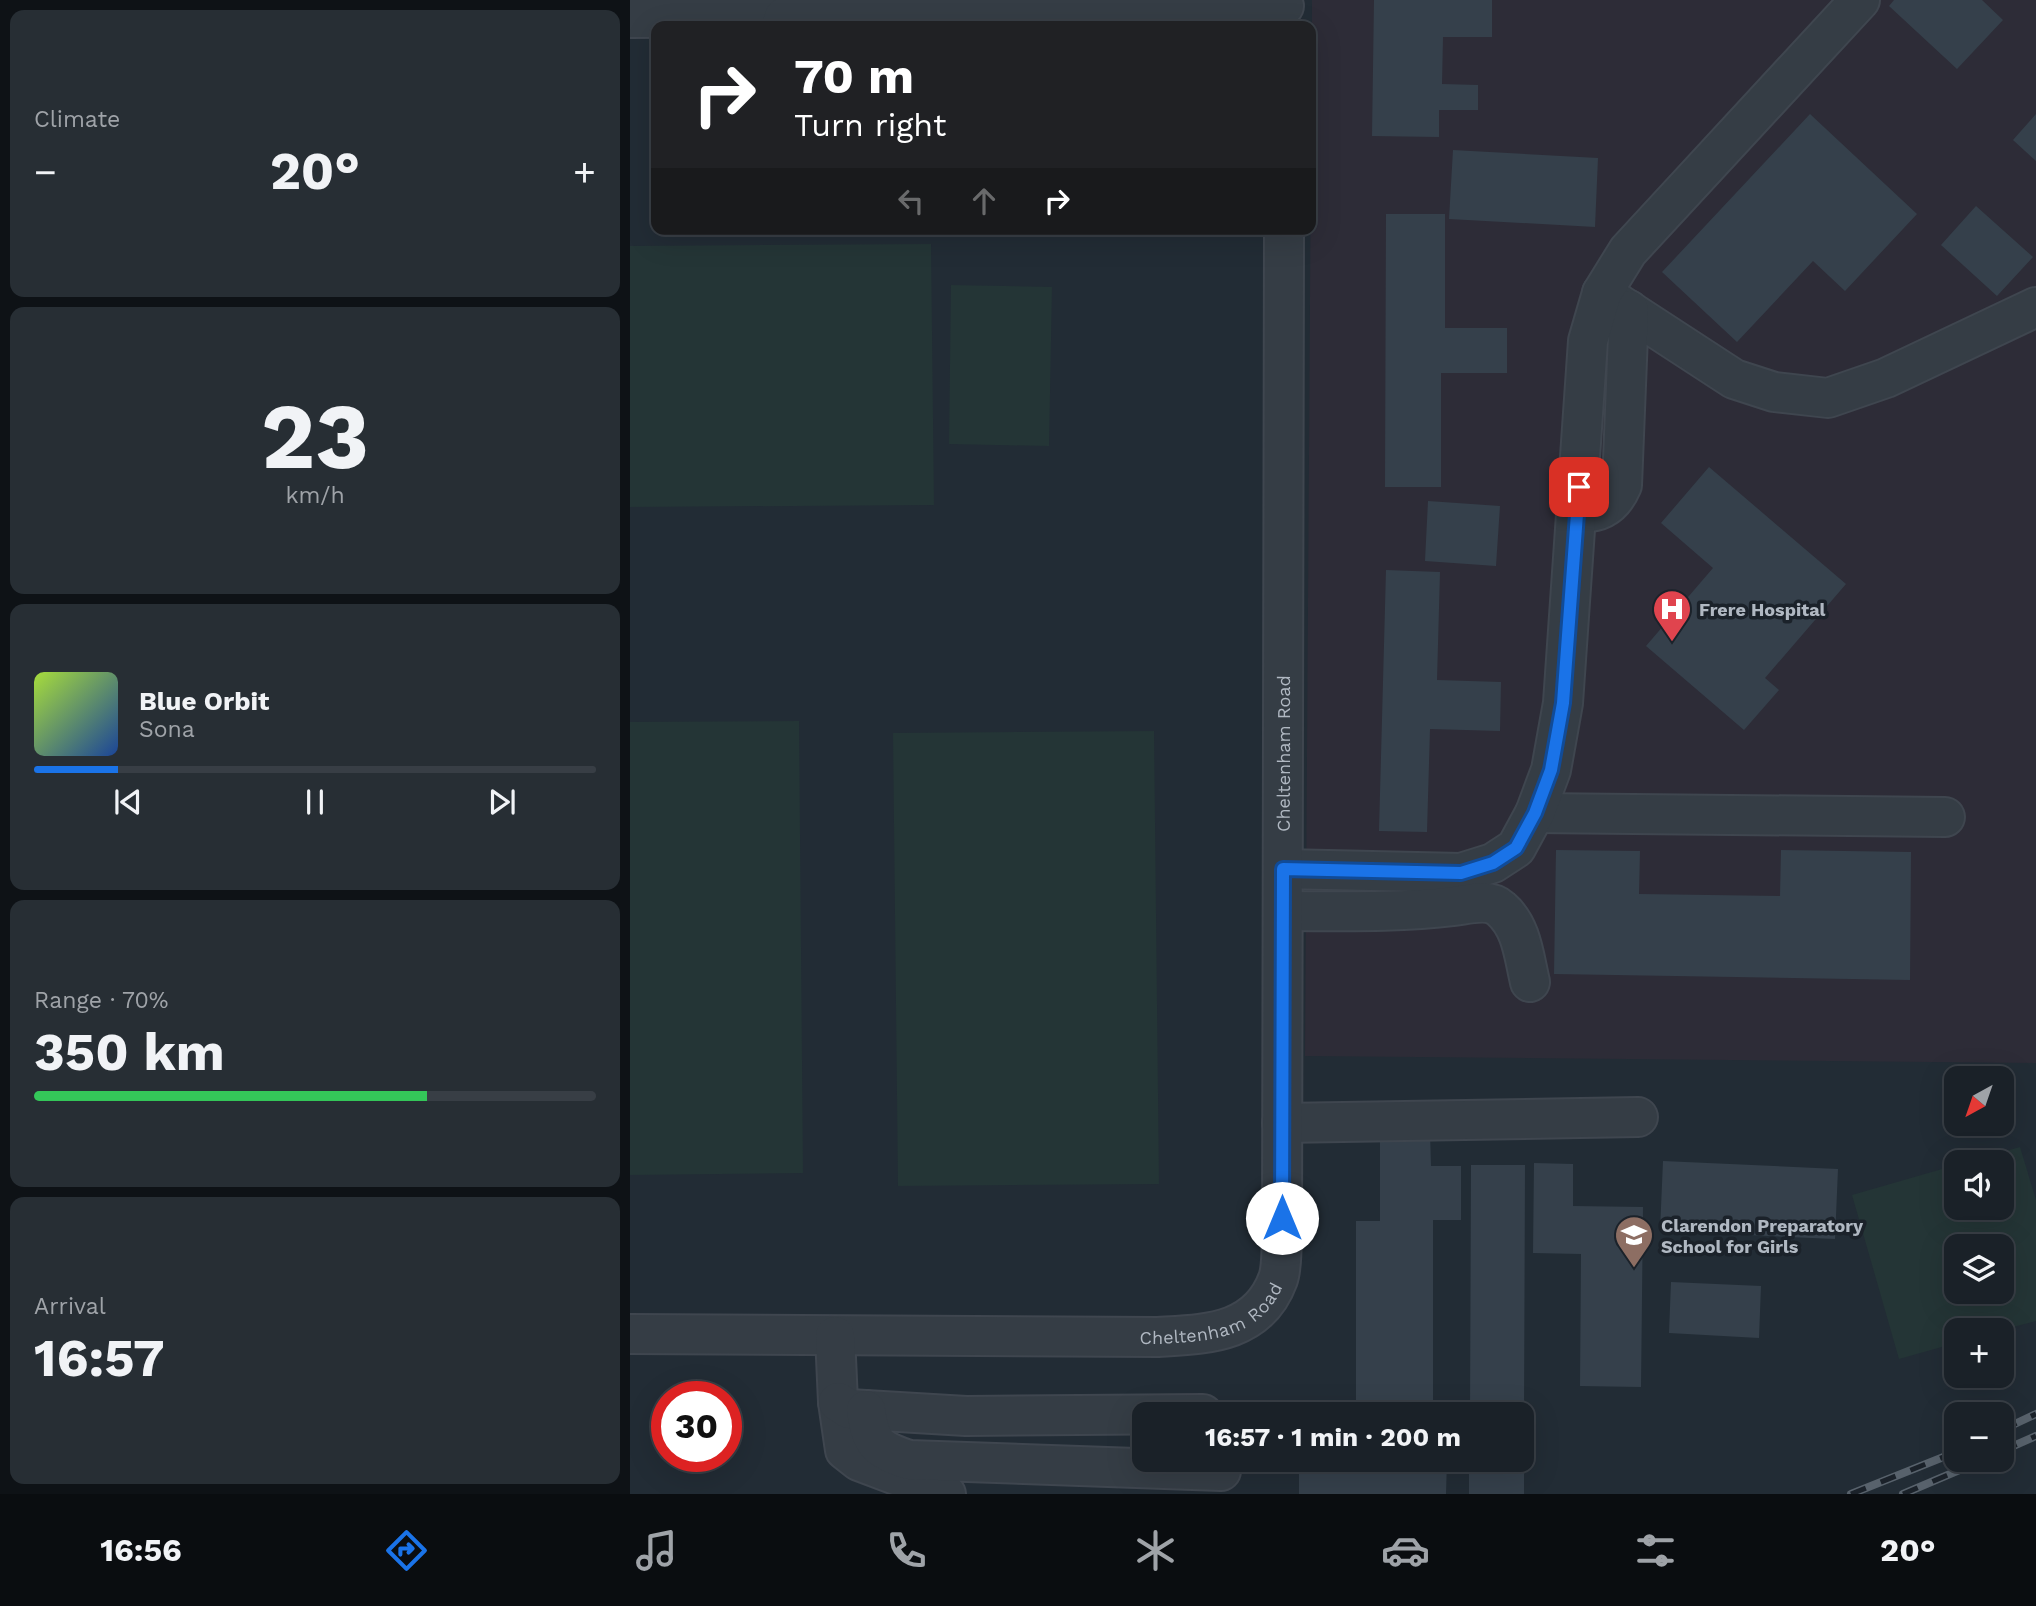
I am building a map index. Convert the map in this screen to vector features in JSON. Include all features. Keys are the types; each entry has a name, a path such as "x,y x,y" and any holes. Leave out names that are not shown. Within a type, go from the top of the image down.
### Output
{"street":[{"path":"1283,869 1461,873 1493,863 1516,848 1535,813 1551,770 1563,703 1588,341 1615,302 1628,251 1860,0"},
{"path":"783,21 801,5 1174,15 1284,11"},
{"path":"630,18 744,21"},
{"name":"Cheltenham Road","path":"630,1334 1158,1337 1214,1334 1241,1324 1265,1302 1279,1278 1282,1123 1284,235"},
{"path":"1615,302 1734,379 1774,392 1828,398 1886,378 2036,307"},
{"path":"1535,813 1945,817"},
{"path":"1283,911 1422,911 1487,902 1499,907 1509,918 1522,942 1530,982"},
{"path":"1282,1123 1638,1117"},
{"path":"835,1336 852,1406 870,1437 878,1447 909,1460 1221,1475"},
{"path":"852,1406 966,1416 1132,1415"},
{"path":"852,1406 845,1450 859,1461 946,1494"}],"shaded area":[{"name":"Frere Hospital","path":"1312,0 2036,0 2036,1063 1305,1056 1310,235 1316,235 1316,21 1312,21"},
{"path":"931,244 934,505 630,507 630,246"},
{"path":"951,285 1052,287 1049,446 949,444"},
{"path":"799,721 803,1173 630,1175 630,722"},
{"path":"1154,731 1159,1184 898,1186 893,733"},
{"path":"2020,1147 2036,1200 2036,1321 2014,1327 2014,1318 1944,1318 1944,1346 1899,1359 1852,1195 1944,1168 1944,1220 2014,1220 2014,1150 2009,1150"}],"building":[{"path":"1374,0 1492,0 1492,37 1443,37 1442,84 1478,85 1478,110 1439,110 1439,137 1372,136"},
{"path":"1894,0 1982,0 2003,20 1957,69 1889,6"},
{"path":"1810,114 1917,214 1845,291 1813,261 1737,342 1662,272"},
{"path":"2036,114 2036,161 2013,140"},
{"path":"1453,150 1598,158 1595,227 1449,219"},
{"path":"1976,206 2033,257 1997,296 1941,245"},
{"path":"1386,214 1445,214 1445,328 1507,328 1507,373 1441,373 1441,487 1385,487"},
{"path":"1709,467 1846,584 1765,678 1779,690 1744,730 1646,646 1713,568 1661,523"},
{"path":"1428,501 1500,506 1496,566 1425,561"},
{"path":"1386,570 1440,572 1437,680 1501,682 1500,731 1430,729 1427,832 1379,831"},
{"path":"1556,850 1640,851 1639,894 1780,896 1781,850 1911,852 1910,980 1554,974"},
{"path":"1380,1133 1430,1133 1431,1166 1461,1166 1461,1220 1433,1220 1433,1402 1356,1402 1356,1221 1380,1221"},
{"path":"1663,1161 1838,1169 1835,1239 1660,1231"},
{"path":"1534,1163 1573,1164 1573,1206 1643,1207 1641,1387 1580,1386 1581,1254 1533,1253"},
{"path":"1471,1165 1525,1165 1524,1402 1470,1402"},
{"path":"1671,1282 1761,1286 1759,1338 1669,1333"},
{"path":"1299,1472 1447,1472 1446,1494 1299,1494"},
{"path":"1469,1472 1524,1472 1524,1494 1469,1494"}],"railway":[{"path":"2014,1424 2036,1414"},
{"path":"2014,1446 2036,1436"},
{"path":"1851,1494 1944,1457"},
{"path":"1903,1494 1955,1472"}],"place":[{"name":"Frere Hospital","path":"1672,643"},
{"name":"Clarendon Preparatory School for Girls","path":"1634,1269"}],"route":[{"path":"1282,1218 1283,869 1461,873 1493,863 1516,848 1535,813 1551,770 1563,703 1579,487"}]}
